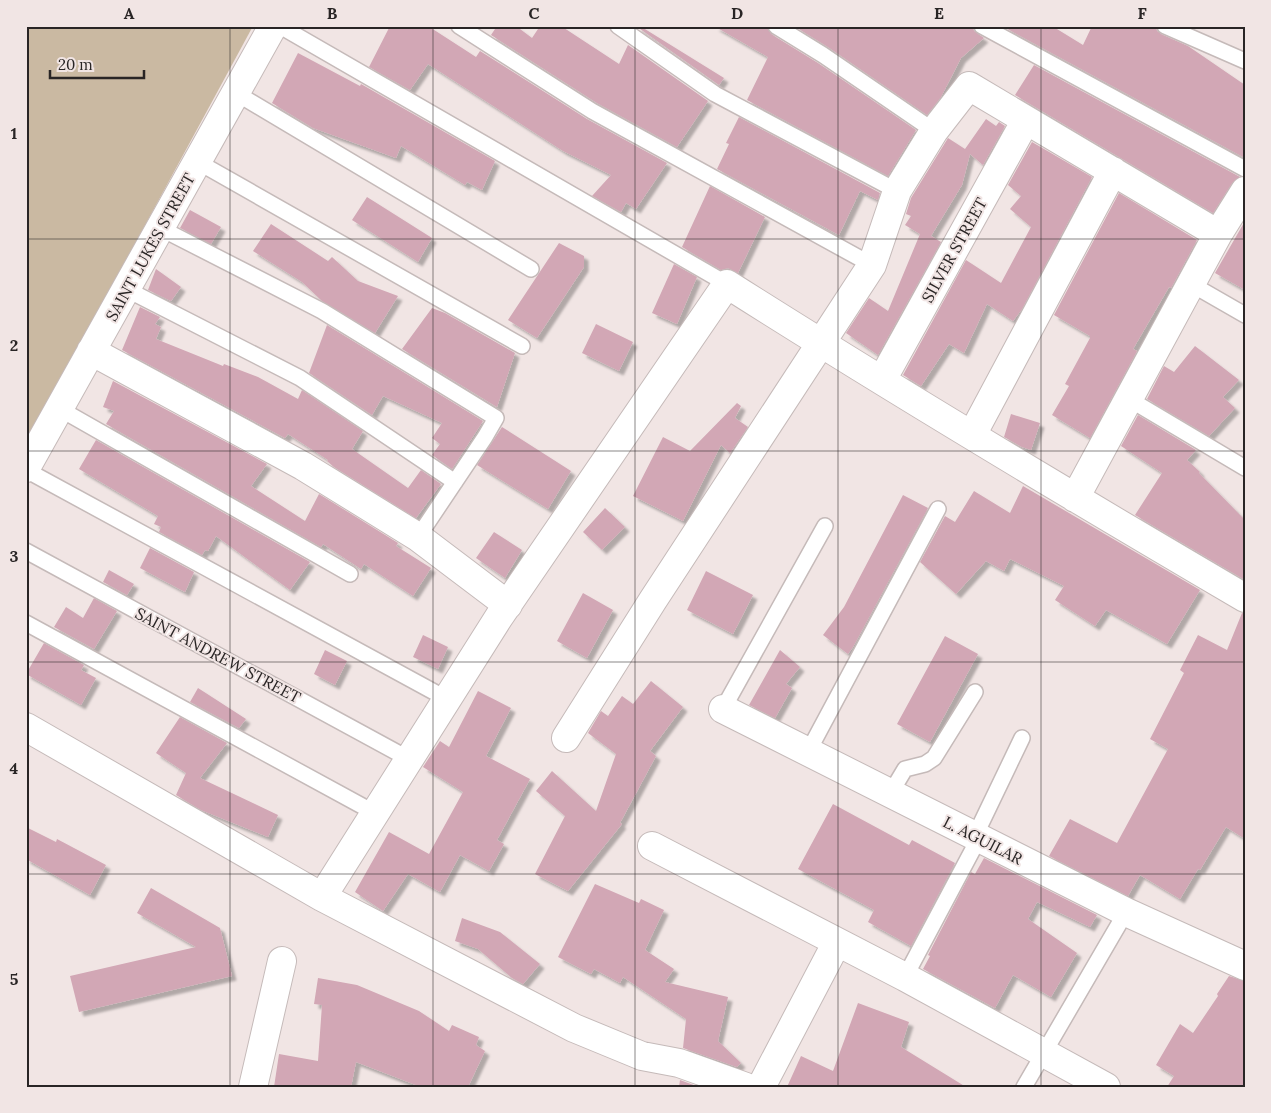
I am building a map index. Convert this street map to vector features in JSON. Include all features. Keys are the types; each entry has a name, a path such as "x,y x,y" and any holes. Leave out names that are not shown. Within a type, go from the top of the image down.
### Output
{"street":[{"name":"SAINT LUKES STREET","path":"26,469 273,26"},
{"path":"566,738 653,600 872,265 897,191 934,131 969,86 1218,234"},
{"name":"SILVER STREET","path":"882,380 1026,120"},
{"path":"972,435 1113,171"},
{"path":"1075,498 1218,234 1245,191"},
{"path":"322,897 508,605 727,284 1075,498 1245,598"},
{"path":"91,351 303,466 418,537 508,605"},
{"name":"L. AGUILAR","path":"724,709 1126,912 1245,966"},
{"path":"26,727 322,897 574,1028 642,1056 679,1063 746,1087"},
{"path":"652,846 905,978 1106,1087"},
{"path":"761,1087 837,942"},
{"path":"253,1087 282,961"}],"lane":[{"path":"280,26 727,284"},
{"path":"459,26 592,111 872,265"},
{"path":"618,26 715,94 897,191"},
{"path":"776,26 824,55 934,131"},
{"path":"982,26 1245,169"},
{"path":"1164,26 1245,61"},
{"path":"236,93 532,269"},
{"path":"198,162 522,346"},
{"path":"160,228 322,312 496,418 418,537"},
{"path":"1191,284 1245,315"},
{"path":"126,289 300,378 455,482"},
{"path":"1129,399 1245,468"},
{"path":"60,409 350,574"},
{"path":"26,469 447,699"},
{"path":"808,752 938,509"},
{"path":"724,709 825,526"},
{"name":"SAINT ANDREW STREET","path":"26,551 409,759"},
{"path":"26,623 375,812"},
{"path":"890,794 905,769 925,764 934,758 975,692"},
{"path":"905,978 977,837 1022,738"},
{"path":"1024,1087 1126,912"}],"shaded area":[{"path":"26,26 253,26 26,445"}],"building":[{"path":"390,26 428,26 476,57 480,51 587,119 667,163 636,209 626,203 621,212 592,196 611,175 563,151 428,64 410,90 369,67"},
{"path":"497,26 516,26 532,38 540,26 561,26 619,64 628,45 708,101 677,147 597,103 491,35"},
{"path":"636,26 640,26 724,78 719,85"},
{"path":"714,26 767,26 771,34 818,63 916,130 888,176 747,100 768,57"},
{"path":"794,26 973,26 974,31 984,38 961,58 941,97 927,115"},
{"path":"1002,26 1052,26 1083,45 1092,26 1156,26 1157,31 1161,34 1188,46 1245,85 1245,158"},
{"path":"298,53 360,86 361,84 495,161 482,190 467,182 465,185 401,146 396,158 313,128 272,103"},
{"path":"1034,65 1240,177 1232,183 1213,213 1015,95"},
{"path":"739,117 880,193 878,200 860,191 839,235 717,169 729,144 726,143"},
{"path":"986,119 996,126 999,122 1005,126 983,165 970,154 962,185 931,236 941,242 878,355 846,333 869,298 888,311 920,234 905,225 911,216 906,214 911,198 948,138 965,149"},
{"path":"1032,142 1092,177 1022,309 1013,321 987,304 964,353 949,344 921,386 903,375 966,260 1001,283 1031,227 1010,209 1021,196 1008,185"},
{"path":"710,186 765,217 738,273 728,268 721,270 682,247"},
{"path":"1119,193 1197,240 1171,288 1169,287 1133,349 1137,351 1090,438 1052,415 1069,386 1065,384 1090,338 1090,336 1054,315"},
{"path":"367,197 432,238 418,262 352,220"},
{"path":"190,210 221,227 211,244 180,228"},
{"path":"1245,221 1245,290 1215,273"},
{"path":"271,224 328,261 332,257 358,281 398,296 375,333 322,301 302,282 253,251"},
{"path":"559,243 584,256 584,267 537,338 508,320"},
{"path":"674,264 697,277 677,324 652,313"},
{"path":"156,269 181,287 171,301 148,290"},
{"path":"140,307 160,317 155,324 161,327 156,339 223,366 224,364 258,377 298,399 302,390 363,431 352,449 408,488 421,470 441,484 416,518 334,467 328,460 288,434 285,438 122,350"},
{"path":"432,308 445,313 515,353 497,407 402,349"},
{"path":"596,324 633,342 619,371 582,353"},
{"path":"327,325 483,421 452,469 432,455 440,444 432,438 442,423 383,396 372,415 309,373"},
{"path":"1195,346 1239,380 1223,397 1235,408 1209,436 1147,399 1164,366 1174,372"},
{"path":"113,381 267,464 251,486 305,521 319,494 398,543 396,546 431,568 413,596 364,564 361,569 323,544 321,547 106,424 114,411 103,407"},
{"path":"737,403 741,406 735,418 748,427 730,453 721,445 683,521 633,496 663,437 690,451"},
{"path":"1011,414 1040,423 1031,450 1004,437"},
{"path":"1138,415 1196,450 1187,460 1245,520 1245,580 1135,515 1162,473 1121,446"},
{"path":"502,427 571,471 548,509 477,465"},
{"path":"96,440 310,562 290,590 216,536 208,551 205,550 202,555 159,532 161,527 154,524 158,516 79,469"},
{"path":"1023,486 1200,590 1167,644 1106,610 1095,626 1055,600 1064,586 1010,559 1004,571 986,561 956,594 920,562 945,516 955,522 974,491 1010,513"},
{"path":"903,495 928,508 848,654 823,635 844,607"},
{"path":"605,508 625,527 602,550 583,532"},
{"path":"494,532 522,550 505,578 476,558"},
{"path":"150,548 194,572 185,592 140,568"},
{"path":"109,570 134,584 127,595 103,582"},
{"path":"706,571 753,595 733,634 687,610"},
{"path":"583,593 613,610 587,658 557,641"},
{"path":"94,598 117,611 94,649 54,627 66,607 83,618"},
{"path":"1242,613 1245,614 1245,839 1226,827 1180,899 1140,875 1128,896 1049,856 1070,819 1117,843 1168,749 1150,739 1184,673 1180,670 1198,635 1227,650"},
{"path":"423,635 448,647 438,669 413,657"},
{"path":"945,636 978,654 930,742 897,724"},
{"path":"44,643 84,665 81,670 96,678 81,705 26,674"},
{"path":"325,650 347,661 335,685 314,674"},
{"path":"780,650 800,667 786,684 792,688 775,718 749,705"},
{"path":"651,681 683,707 650,751 656,756 620,823 622,824 568,891 535,874 565,816 536,791 552,771 596,811 616,754 588,733 601,711 608,716 622,696 633,704"},
{"path":"198,688 246,719 239,728 190,702"},
{"path":"478,691 511,708 486,756 530,779 497,840 504,844 489,871 460,855 440,892 408,874 383,911 355,892 389,832 429,854 463,792 423,767 440,741 449,747"},
{"path":"180,717 227,743 200,778 278,815 268,837 201,810 176,795 186,773 156,753"},
{"path":"833,804 909,845 912,840 955,863 911,946 868,922 874,910 798,869"},
{"path":"26,827 56,842 57,839 106,865 90,895 26,859"},
{"path":"984,858 1097,915 1090,927 1037,902 1028,919 1077,953 1051,997 1013,975 995,1008 923,969 930,956 928,955 971,872 975,874"},
{"path":"595,884 639,903 641,899 664,910 645,950 674,969 665,982 728,997 718,1041 741,1063 737,1067 683,1048 686,1019 623,977 620,983 594,969 591,974 558,957"},
{"path":"151,888 220,928 232,976 79,1012 70,976 196,947 137,913"},
{"path":"462,918 500,932 540,964 523,984 512,978 478,949 455,941"},
{"path":"1229,976 1245,981 1245,1087 1167,1087 1174,1076 1156,1065 1180,1024 1193,1033"},
{"path":"318,978 357,985 419,1011 449,1031 452,1025 479,1037 476,1045 485,1051 468,1087 421,1087 356,1062 351,1087 274,1087 279,1054 318,1061 322,1005 314,1004"},
{"path":"858,1003 909,1022 901,1047 966,1087 787,1087 801,1056 833,1071"},
{"path":"680,1080 699,1087 679,1087"}]}
